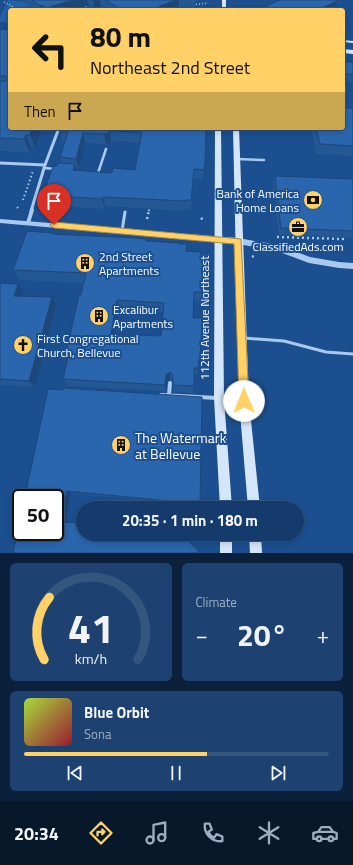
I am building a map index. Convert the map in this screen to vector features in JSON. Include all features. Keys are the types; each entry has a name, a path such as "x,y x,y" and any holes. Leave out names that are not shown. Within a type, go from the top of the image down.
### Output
{"main road":[{"name":"112th Avenue Northeast","path":"218,130 219,398 226,501"},
{"path":"236,130 238,241 243,338 244,401 253,501"},
{"path":"226,541 226,553"},
{"path":"255,541 256,553"}],"street":[{"path":"28,223 58,130"},
{"path":"0,163 45,167"},
{"path":"0,222 28,223 238,241 278,248 308,260 353,266"}],"lane":[{"path":"92,172 99,173 106,149"},
{"path":"236,159 264,160"},
{"path":"45,167 57,169"},
{"path":"122,231 125,212"},
{"path":"243,338 284,341 326,352 353,354"},
{"path":"169,395 170,384"},
{"path":"154,394 219,398"}],"path":[{"path":"4,2 12,6 13,8"},
{"path":"195,8 191,6 208,3"},
{"path":"82,8 88,6"},
{"path":"22,200 33,171"},
{"path":"147,219 149,209"},
{"path":"201,218 204,221"},
{"path":"276,237 343,239 342,238"},
{"path":"252,256 256,258"}],"shaded area":[{"path":"8,0 24,2 32,8 8,8 8,22 0,22 0,17"}],"building":[{"path":"32,0 73,0 46,8 42,5 40,6"},
{"path":"105,0 176,0 155,8 119,8"},
{"path":"280,0 337,1 322,8 270,8 266,6"},
{"path":"0,29 8,30 8,79 5,76 0,76"},
{"path":"345,62 353,62 353,74 345,74"},
{"path":"8,79 8,130 31,130 30,135 26,135 24,139 0,138 0,81 5,81"},
{"path":"345,108 353,108 353,146 320,144 316,130 345,130"},
{"path":"60,130 206,130 204,170 194,169 191,200 185,201 103,197 102,199 43,195 53,166 57,166 58,163 75,164 73,170 112,173 113,168 135,170 142,132 110,131 109,133 104,134 83,133 76,159 60,157 68,132 60,132"},
{"path":"275,176 353,179 353,231 281,228"},
{"path":"27,231 53,233 52,234 135,238 145,239 146,241 179,243 187,244 186,251 201,252 201,258 203,258 202,292 194,292 193,318 202,318 200,359 198,368 194,368 194,386 173,385 173,375 170,372 166,375 165,385 63,379 69,353 66,353 79,295 81,295 86,273 13,270","holes":["117,300 164,303 161,336 111,334"]},
{"name":"First Congregational Church, Bellevue","path":"0,283 18,284 14,296 52,297 29,381 0,379"},
{"name":"The Watermark at Bellevue","path":"63,388 202,397 200,501 169,501 67,491 64,504 64,489 28,489 48,389 63,390"},
{"name":"The Watermark at Bellevue","path":"64,522 76,523 76,541 188,541 198,550 198,553 13,553 16,541 64,541"}],"place":[{"name":"Bank of America Home Loans","path":"313,200"},
{"name":"ClassifiedAds.com","path":"298,227"},
{"name":"2nd Street Apartments","path":"85,263"},
{"name":"Excalibur Apartments","path":"99,316"},
{"name":"First Congregational Church, Bellevue","path":"23,345"},
{"name":"The Watermark at Bellevue","path":"121,445"}],"route":[{"path":"54,225 238,241 243,338 244,401"}]}
